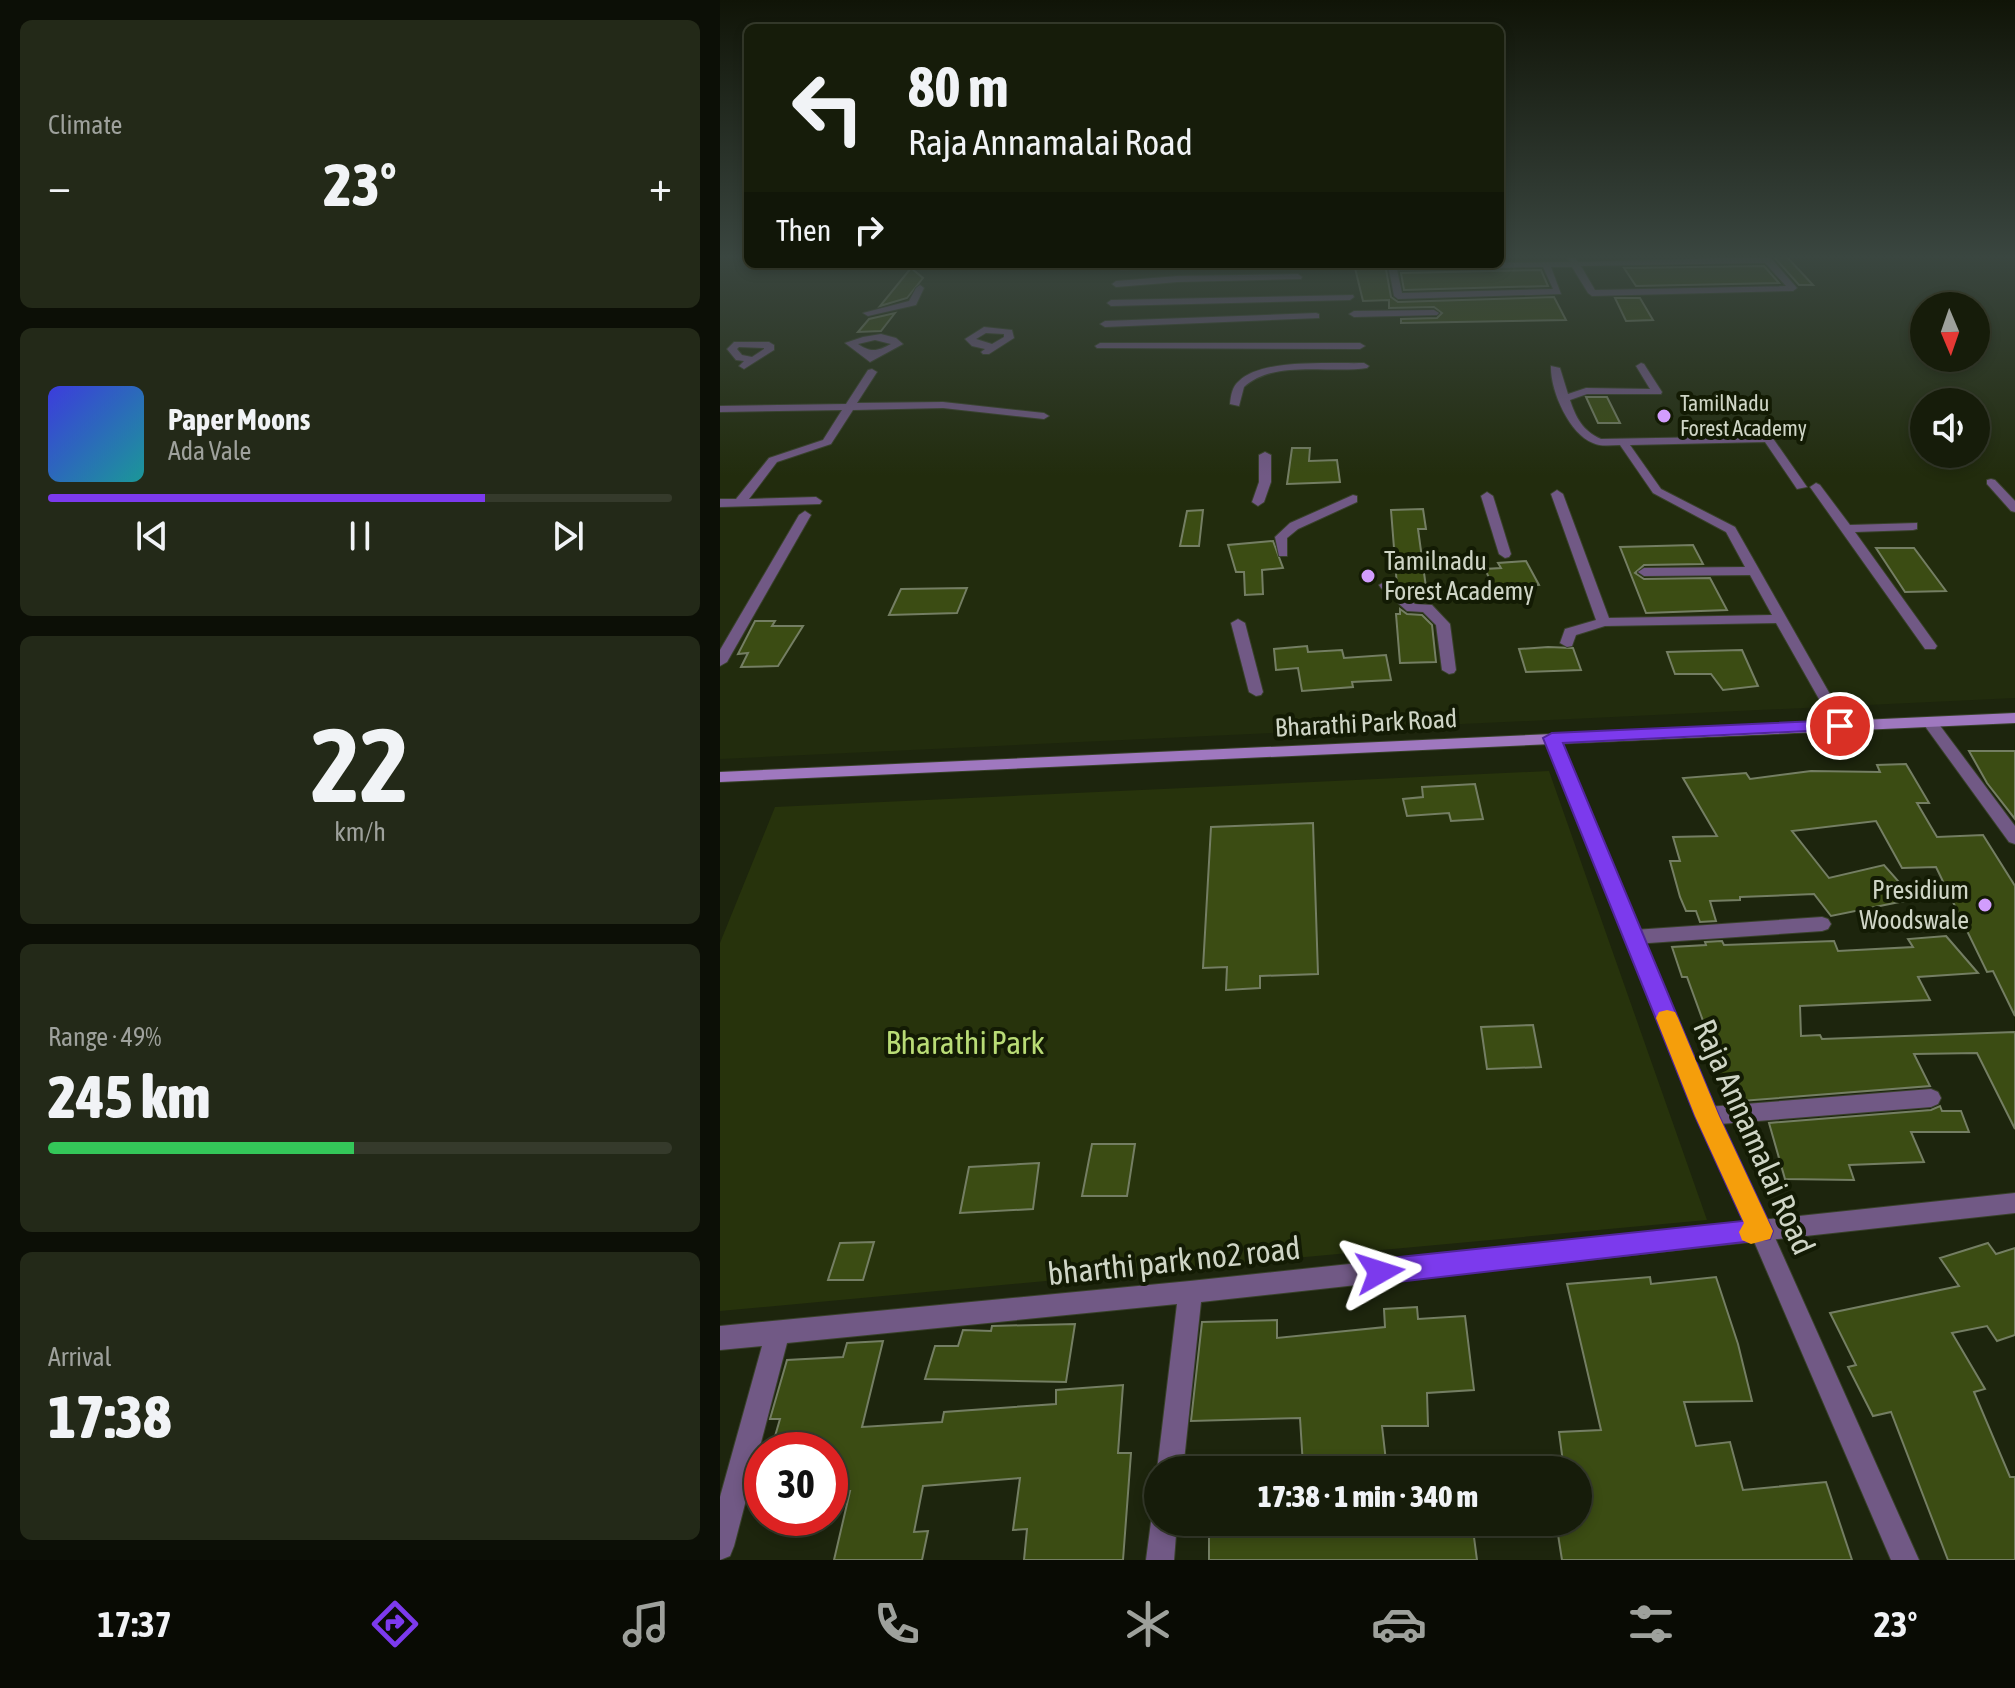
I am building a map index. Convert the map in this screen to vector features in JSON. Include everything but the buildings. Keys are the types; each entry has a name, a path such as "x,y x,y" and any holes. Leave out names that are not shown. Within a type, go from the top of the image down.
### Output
{"main road":[{"name":"Bharathi Park Road","path":"720,777 2015,718"}],"street":[{"path":"1100,346 1360,346"},
{"path":"1235,404 1237,388 1246,378 1268,372 1364,366"},
{"path":"1641,366 1664,404"},
{"path":"1555,368 1577,429 1584,437 1599,442 1768,439 1801,487"},
{"path":"740,502 773,460 827,442 872,372"},
{"path":"1566,398 1586,391 1657,392"},
{"path":"720,409 943,405 1044,416"},
{"path":"1623,442 1657,491 1731,530 1824,696"},
{"path":"1258,502 1265,482 1265,455"},
{"path":"1991,482 2015,508"},
{"path":"1816,487 1930,646"},
{"path":"1557,494 1604,622"},
{"path":"1487,496 1505,554"},
{"path":"1283,553 1281,537 1294,526 1353,499"},
{"path":"720,503 816,501"},
{"path":"720,662 805,515"},
{"path":"1847,529 1913,526"},
{"path":"1644,572 1754,571"},
{"path":"1386,585 1412,608 1427,608 1443,624 1449,670"},
{"path":"1567,643 1570,632 1604,622 1781,619"},
{"path":"1238,623 1256,692"},
{"path":"1930,722 2015,838"},
{"name":"Raja Annamalai Road","path":"1552,738 1707,1116 1761,1231 1905,1560"},
{"path":"1634,937 1822,924"},
{"path":"1707,1116 1931,1098"},
{"name":"bharthi park no2 road","path":"720,1338 1190,1292 2015,1203"},
{"path":"1172,1456 1190,1292"},
{"path":"720,1546 778,1331"},
{"path":"1160,1560 1163,1536"}],"shaded area":[{"name":"Tamilnadu Forest Academy","path":"720,330 1910,330 1910,372 1990,372 1990,330 2015,330 2015,698 720,759"}],"green space":[{"name":"Bharathi Park","path":"1549,771 1707,1220 720,1311 720,943 775,807"}],"slow traffic":[{"path":"1667,1018 1707,1116 1761,1231 1751,1232"}],"place":[{"name":"TamilNadu Forest Academy","path":"1664,416"},
{"name":"Tamilnadu Forest Academy","path":"1368,576"},
{"name":"Presidium Woodswale","path":"1985,905"}],"route":[{"path":"1380,1272 1761,1231 1707,1116 1552,738 1840,726"}]}
